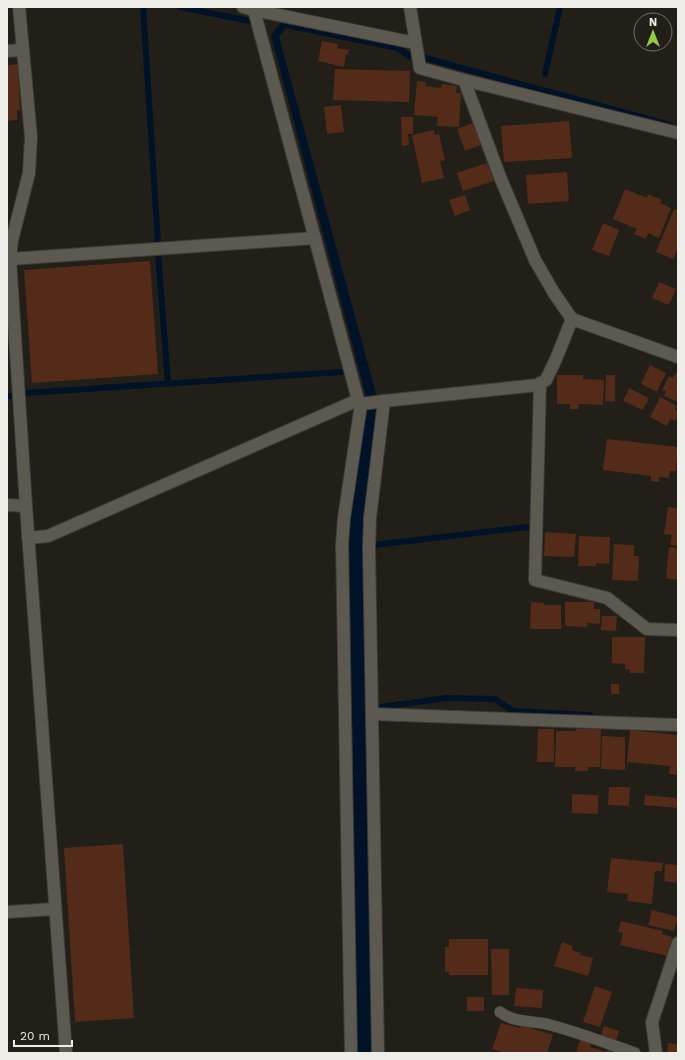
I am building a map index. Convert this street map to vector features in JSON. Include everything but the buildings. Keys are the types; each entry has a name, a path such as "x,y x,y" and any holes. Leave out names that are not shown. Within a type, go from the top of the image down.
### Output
{"street":[{"path":"19,7 31,137 29,173 12,240 10,259 28,538 66,1053"},
{"path":"410,7 420,68 678,133"},
{"path":"351,1053 342,544 344,518 361,402 316,238 248,8 415,43"},
{"path":"7,50 22,50"},
{"path":"464,80 500,177 535,260 554,293 572,319 678,357"},
{"path":"10,259 316,238"},
{"path":"28,538 48,536 361,402 382,402 538,385 546,380 572,319"},
{"path":"540,383 535,580 607,598 647,629 678,630"},
{"path":"378,1053 369,548 370,518 382,402"},
{"path":"7,505 26,506"},
{"path":"372,714 678,725"},
{"path":"7,912 55,909"},
{"path":"656,1053 652,1022 678,943"}],"lane":[{"path":"500,1012 506,1017 553,1026 588,1036 635,1053"}],"water":[{"path":"283,20 400,46 411,53 410,61 397,51 286,28 279,37 379,405 364,519 372,1053 357,1053 349,519 367,410 366,396 271,35"}],"waterway":[{"path":"143,7 158,244"},
{"path":"180,7 250,21"},
{"path":"545,74 560,7"},
{"path":"426,58 670,125"},
{"path":"158,253 168,383"},
{"path":"26,393 341,372"},
{"path":"7,396 12,396"},
{"path":"374,545 528,527"},
{"path":"381,707 446,698 495,699 513,711 590,715"}]}
